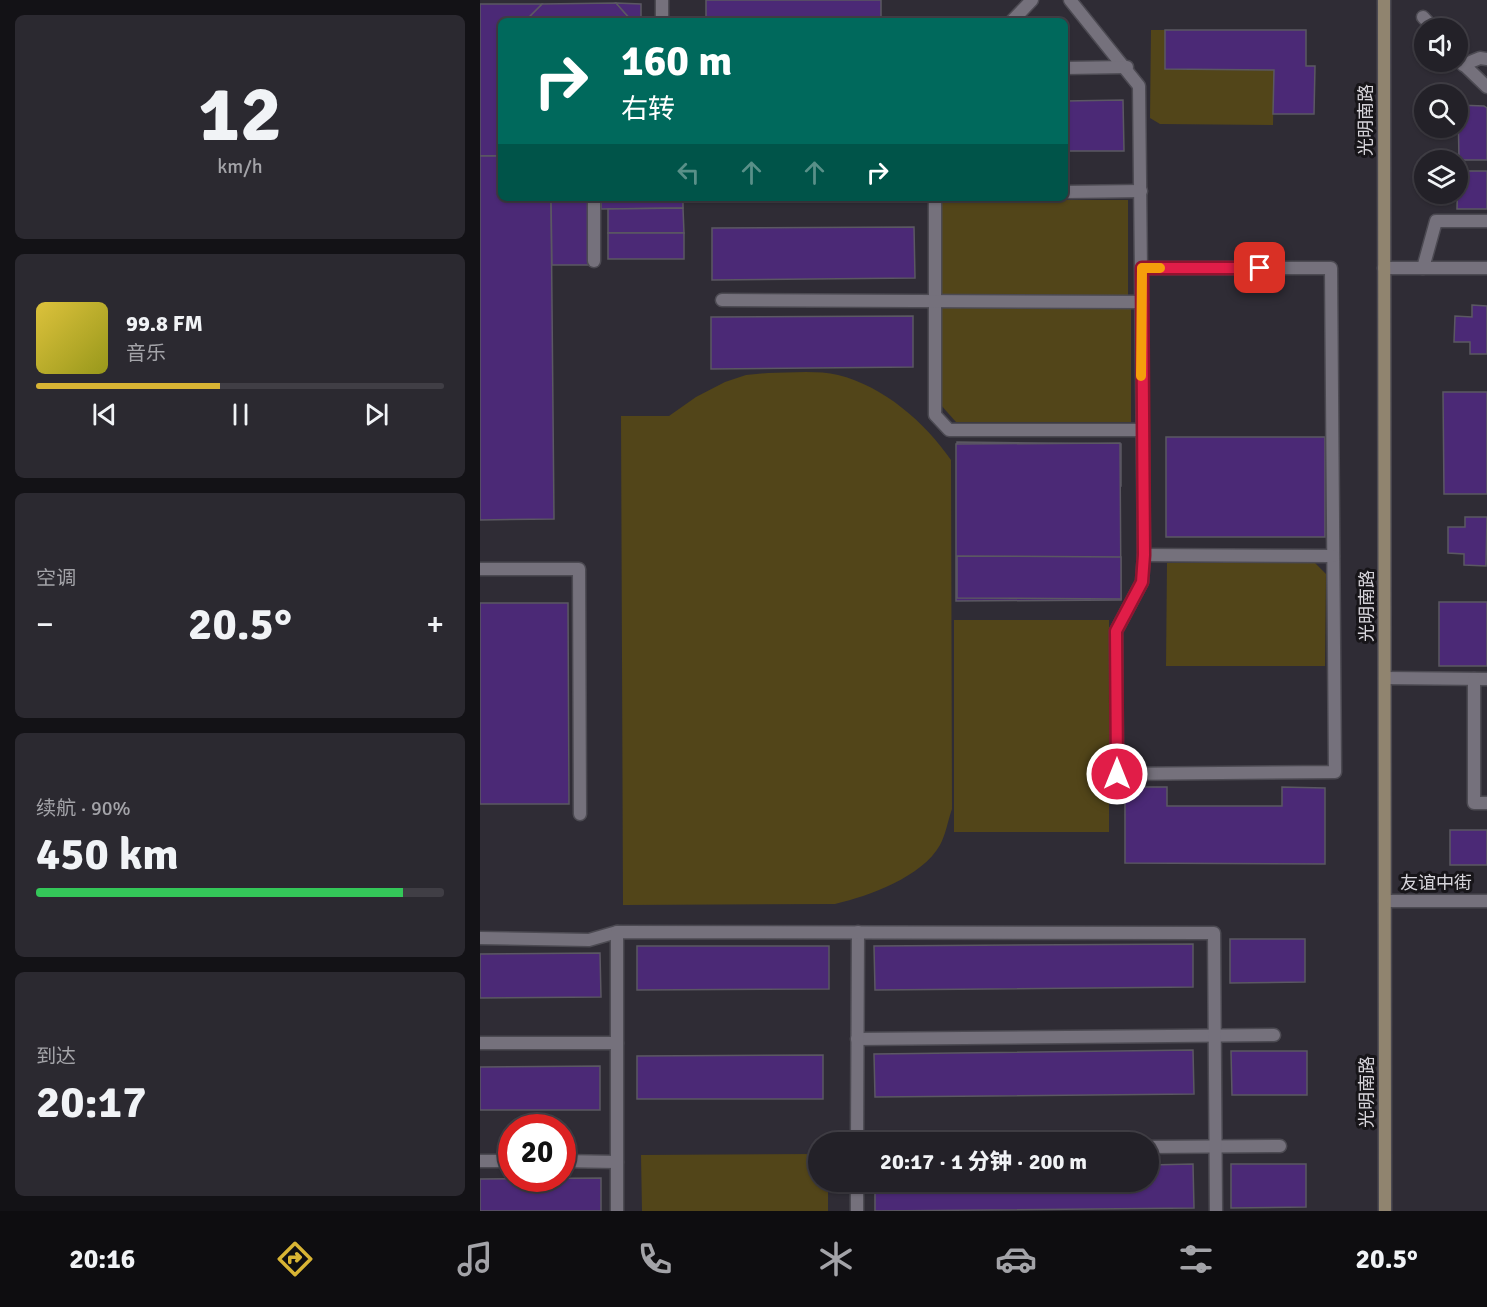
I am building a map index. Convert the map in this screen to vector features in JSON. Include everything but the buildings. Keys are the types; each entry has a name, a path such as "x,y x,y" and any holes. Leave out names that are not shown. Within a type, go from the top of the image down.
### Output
{"main road":[{"name":"光明南路","path":"1384,0 1385,1211"}],"street":[{"path":"662,0 662,18"},
{"path":"1015,18 1032,0"},
{"path":"1070,0 1127,67 1139,86 1144,555 1142,582 1116,631 1117,774 1335,772 1331,268 1142,268"},
{"path":"1468,60 1487,58"},
{"path":"1068,68 1127,67"},
{"path":"1468,69 1487,87"},
{"path":"1068,192 1141,191"},
{"path":"594,201 594,261"},
{"path":"934,201 935,415 949,430 1141,430"},
{"path":"1423,268 1436,221 1487,221"},
{"path":"1384,268 1487,268"},
{"path":"722,300 1142,302"},
{"path":"1144,555 1333,556"},
{"path":"480,569 579,569 580,814"},
{"path":"1385,678 1481,679 1474,803 1487,803"},
{"name":"友谊中街","path":"1385,901 1487,901"},
{"path":"617,1211 618,932"},
{"path":"480,938 589,940 618,932 1214,933 1216,1211"},
{"path":"857,1132 858,932"},
{"path":"858,1039 1274,1035"},
{"path":"480,1043 617,1043"},
{"path":"1159,1148 1280,1146"},
{"path":"480,1161 498,1161"},
{"path":"576,1161 617,1162"},
{"path":"857,1192 857,1211"}],"shaded area":[{"path":"1151,30 1165,30 1165,69 1274,70 1273,125 1160,124 1150,118"},
{"path":"1128,200 1128,298 946,298 940,293 940,201"},
{"path":"947,305 1131,305 1131,422 956,422 940,404 941,310"},
{"path":"830,373 855,380 902,407 929,432 951,460 952,809 940,845 921,867 894,884 849,900 835,904 623,905 621,416 669,416 696,397 725,382 746,375"},
{"path":"1167,563 1315,563 1326,574 1325,666 1166,666"},
{"path":"954,620 1109,620 1109,832 954,832"},
{"path":"808,1154 808,1192 828,1192 828,1211 642,1211 641,1155"}],"slow traffic":[{"path":"1141,376 1142,268 1160,268"}],"route":[{"path":"1117,774 1116,631 1142,582 1144,555 1141,430 1142,268 1260,268"}]}
